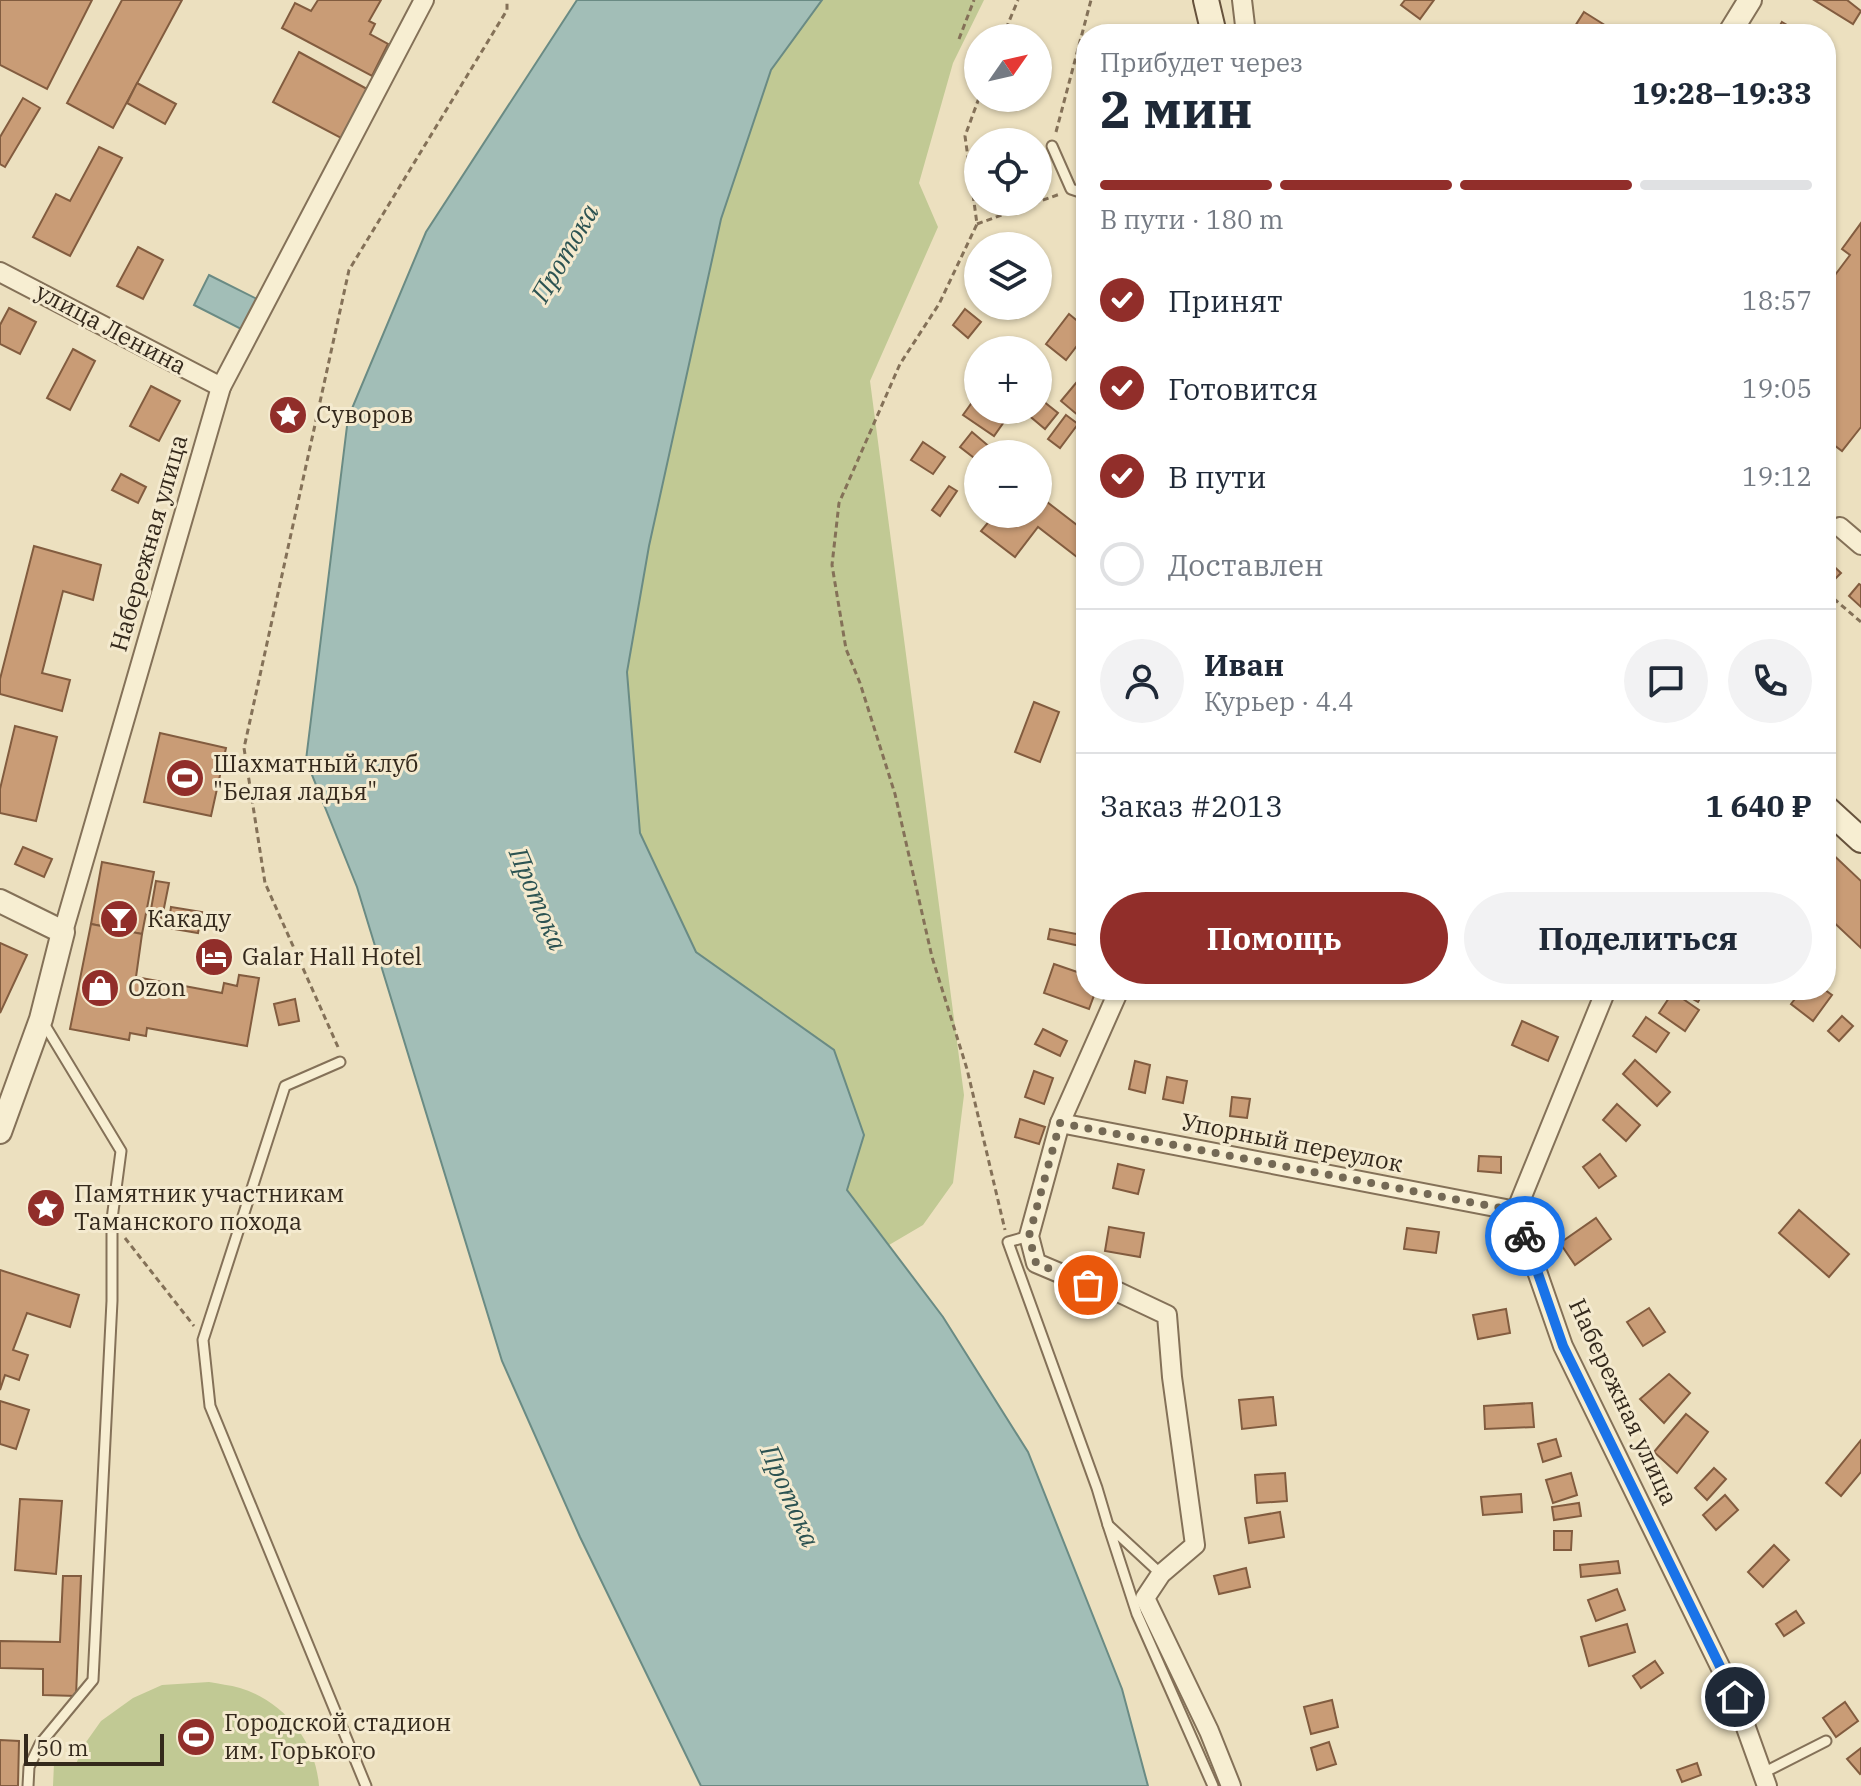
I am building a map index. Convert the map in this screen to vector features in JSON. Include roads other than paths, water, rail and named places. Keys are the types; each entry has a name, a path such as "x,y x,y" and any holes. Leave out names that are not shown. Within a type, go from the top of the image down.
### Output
{"main road":[{"path":"1206,0 1212,24"},
{"path":"1836,817 1860,837"}],"street":[{"name":"Набережная улица","path":"0,1132 41,1019 63,932 221,387 424,0"},
{"path":"1242,0 1245,24"},
{"path":"1735,24 1750,0"},
{"name":"улица Ленина","path":"0,272 221,387"},
{"path":"1840,527 1861,545"},
{"path":"0,901 63,932"},
{"path":"1115,1000 1060,1123 1029,1236 1036,1263 1088,1285 1114,1290 1167,1315 1172,1377 1195,1545 1161,1574 1145,1598 1209,1731 1231,1786"},
{"path":"1516,1211 1602,1000"},
{"name":"Упорный переулок","path":"1060,1123 1516,1211"},
{"name":"Набережная улица","path":"1516,1211 1563,1346 1735,1697 1765,1780"}],"lane":[{"path":"1052,146 1071,189 1076,191"},
{"path":"28,1786 29,1767 40,1744 93,1680 112,1301 112,1219 121,1151 41,1019"},
{"path":"340,1062 285,1086 203,1340 210,1406 366,1786"},
{"path":"1029,1236 1008,1242 1097,1488 1137,1614 1213,1786"},
{"path":"1108,1525 1161,1574"},
{"path":"1765,1780 1826,1741"}],"water":[{"name":"Протока","path":"577,0 822,0 771,70 721,219 649,546 627,672 640,833 696,952 834,1050 864,1135 847,1190 943,1317 1028,1452 1122,1689 1148,1786 701,1786 580,1537 502,1361 357,887 306,760 348,418 426,232"},
{"path":"209,275 257,299 241,329 194,305"}],"place":[{"name":"Суворов","path":"288,415"},
{"name":"Шахматный клуб \"Белая ладья\"","path":"185,778"},
{"name":"Какаду","path":"119,919"},
{"name":"Galar Hall Hotel","path":"214,957"},
{"name":"Ozon","path":"100,988"},
{"name":"Памятник участникам Таманского похода","path":"46,1208"},
{"name":"Городской cтадион им. Горького","path":"196,1737"}]}
